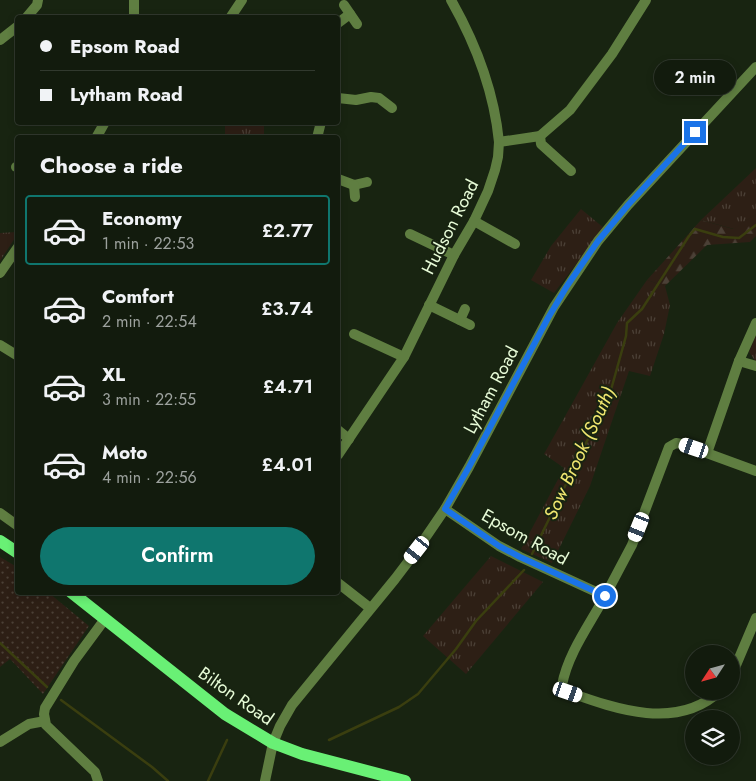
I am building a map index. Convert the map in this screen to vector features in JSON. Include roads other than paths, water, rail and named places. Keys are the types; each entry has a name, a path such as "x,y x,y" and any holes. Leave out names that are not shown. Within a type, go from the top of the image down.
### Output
{"main road":[{"path":"0,541 15,551"},
{"name":"Bilton Road","path":"75,595 225,714 273,743 302,754 405,781"}],"street":[{"path":"29,15 37,5 38,0"},
{"path":"134,0 134,15"},
{"path":"232,15 242,0"},
{"name":"Hudson Road","path":"340,452 404,357 454,256 474,222 495,170 500,142 494,104 474,44 451,0"},
{"path":"500,142 540,136 570,110 612,54 646,0"},
{"path":"344,5 357,24"},
{"path":"340,22 350,14"},
{"path":"0,40 15,28"},
{"name":"Lytham Road","path":"265,781 273,743 292,705 417,550 445,509 551,312 598,241 628,205 756,67"},
{"path":"340,98 356,100 371,97 386,98 392,108"},
{"path":"540,136 541,144 571,171"},
{"path":"340,180 354,185 368,182"},
{"path":"354,185 355,198"},
{"path":"474,222 515,244"},
{"path":"410,234 454,256"},
{"path":"0,273 15,251"},
{"path":"429,305 470,325"},
{"path":"460,320 465,309"},
{"path":"707,453 739,361 756,323"},
{"path":"352,332 404,357"},
{"path":"0,345 15,354"},
{"path":"739,361 756,366"},
{"path":"340,432 349,439"},
{"path":"710,700 686,711 666,714 631,711 568,692 562,685 577,646 632,545 669,447 676,443 756,471"},
{"name":"Epsom Road","path":"445,509 506,550 605,596"},
{"path":"0,513 15,524"},
{"path":"340,585 370,608"},
{"path":"740,656 756,618"},
{"path":"98,781 95,772 52,732 45,721 45,708 74,661 105,619"},
{"path":"0,742 29,724 45,721"}],"waterway":[{"name":"Sow Brook (South)","path":"532,554 567,482 575,461 609,397 626,336 627,323 642,309 695,229 723,237 739,238 756,225"},
{"name":"Sow Brook (South)","path":"329,740 399,707 418,694 456,649 476,621 524,570"},
{"path":"0,643 47,687"},
{"path":"61,700 152,767 168,781"},
{"path":"208,781 227,740"}]}
